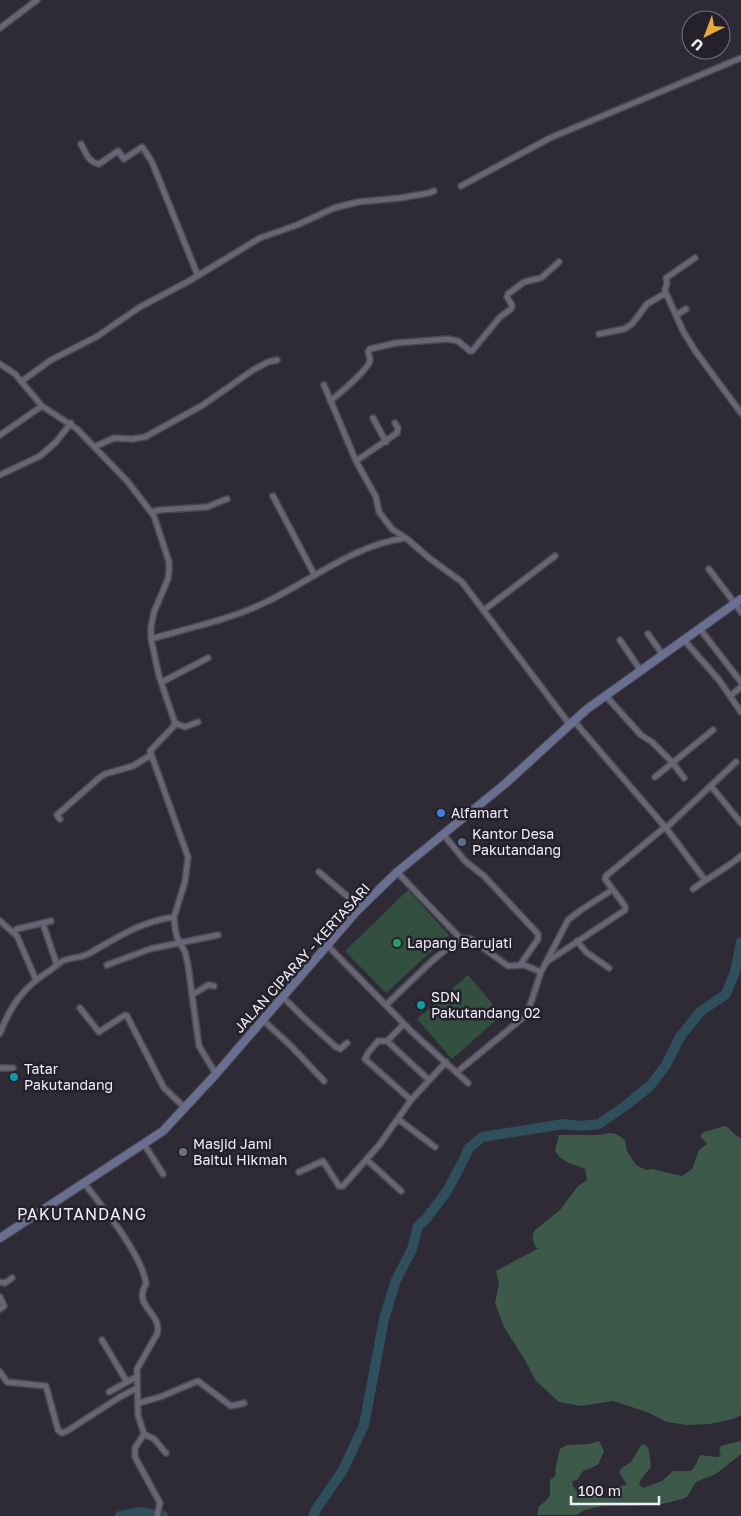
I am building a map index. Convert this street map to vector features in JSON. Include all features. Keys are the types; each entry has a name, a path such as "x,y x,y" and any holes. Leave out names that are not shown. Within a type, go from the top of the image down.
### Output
{"main road":[{"name":"JALAN CIPARAY - KERTASARI","path":"0,1238 163,1131 216,1074 327,945 397,872 506,784 605,695 741,599"}],"street":[{"path":"0,28 37,0"},
{"path":"461,186 550,138 741,58"},
{"path":"81,144 89,159 93,163 99,164 118,151 124,159 143,148 152,162 198,276"},
{"path":"22,382 58,355 96,338 140,307 198,276 260,238 297,225 334,208 358,202 428,193 434,190"},
{"path":"696,258 666,278 666,293 696,352 741,413"},
{"path":"330,401 346,388 369,364 368,352 370,350 396,344 448,339 458,342 472,351 500,317 511,309 512,305 507,297 508,294 524,282 542,278 558,262"},
{"path":"599,334 624,329 632,324 647,304 666,293"},
{"path":"676,315 686,309"},
{"path":"94,447 114,438 132,439 145,437 203,406 253,370 268,362 277,360"},
{"path":"0,364 15,374 42,406 70,423 128,482 154,516 169,562 168,579 154,612 151,638 175,723 151,749 151,755 158,769 188,858 185,882 174,917 177,937 185,952 188,965 199,1046 216,1074"},
{"path":"324,385 356,461 376,497 379,512 392,529 462,582 572,723 665,828 705,880"},
{"path":"0,435 42,406"},
{"path":"373,418 386,442"},
{"path":"356,461 386,442 398,431 395,422"},
{"path":"0,475 40,456 56,442 70,423"},
{"path":"273,496 314,574"},
{"path":"151,512 207,507 228,499"},
{"path":"151,638 215,621 263,604 352,554 406,538"},
{"path":"484,610 555,556"},
{"path":"709,569 741,612"},
{"path":"700,629 741,682"},
{"path":"648,634 664,655"},
{"path":"620,640 641,671"},
{"path":"684,640 716,676 741,712"},
{"path":"162,682 208,658"},
{"path":"730,696 741,687"},
{"path":"605,695 641,735 652,742 673,763 684,778"},
{"path":"175,723 185,727 198,722"},
{"path":"655,777 713,730"},
{"path":"60,819 57,815 98,778 105,774 133,766 151,755"},
{"path":"546,963 625,910 625,906 605,879 606,876 665,828 736,762"},
{"path":"711,786 741,824"},
{"path":"442,834 465,861 484,876 538,934 538,939 520,965"},
{"path":"693,889 719,873 741,856"},
{"path":"319,872 361,908"},
{"path":"397,872 460,938 470,939 505,964 524,964 541,972"},
{"path":"457,1072 524,1017 528,1011 541,972 568,920 612,890"},
{"path":"0,1033 9,1011 18,998 36,980 57,965 65,960 89,954 118,935 142,924 174,917"},
{"path":"0,921 17,936 36,980"},
{"path":"14,932 17,929 50,921"},
{"path":"42,924 57,965"},
{"path":"107,965 150,949 218,935"},
{"path":"386,1005 432,961 460,938"},
{"path":"577,941 586,952 609,968"},
{"path":"327,945 404,1024 468,1083"},
{"path":"192,995 208,985 214,986"},
{"path":"283,997 336,1047 340,1049 347,1043"},
{"path":"80,1008 99,1032 125,1015 127,1016 164,1088 185,1108"},
{"path":"263,1020 324,1081"},
{"path":"387,1041 404,1024"},
{"path":"411,1100 365,1059 378,1041 387,1041 429,1080"},
{"path":"299,1172 323,1161 334,1181 339,1186 343,1186 367,1160 411,1100 446,1062"},
{"path":"0,1068 13,1068"},
{"path":"398,1119 435,1147"},
{"path":"144,1144 163,1174"},
{"path":"367,1160 401,1191"},
{"path":"84,1183 117,1226 141,1265 146,1278 142,1298 159,1328 140,1362 136,1377 139,1402 138,1415 144,1434 154,1439 166,1453"},
{"path":"0,1282 5,1283 12,1278"},
{"path":"0,1297 4,1306 0,1309"},
{"path":"102,1340 127,1382"},
{"path":"0,1372 7,1382 43,1384 46,1386 58,1430 62,1433 137,1388"},
{"path":"109,1392 136,1377"},
{"path":"139,1402 160,1397 198,1381 231,1406 244,1403"},
{"path":"144,1434 135,1448 135,1457 160,1503 157,1516"}],"green space":[{"name":"Lapang Barujati","path":"408,890 449,935 386,993 345,951"},
{"path":"468,975 502,1015 452,1059 417,1019"},
{"path":"725,1126 741,1138 741,1415 733,1419 710,1424 687,1425 667,1422 647,1412 613,1401 581,1406 559,1402 536,1381 504,1327 495,1303 499,1284 496,1271 539,1248 536,1248 533,1241 535,1230 560,1210 578,1186 587,1180 585,1169 564,1160 557,1154 555,1150 559,1135 616,1134 625,1140 627,1151 636,1165 646,1170 652,1169 682,1176 692,1169 699,1150 707,1144 700,1136 704,1132"},
{"path":"599,1441 604,1451 598,1465 583,1471 577,1480 572,1481 576,1490 586,1487 595,1495 604,1498 612,1495 620,1486 627,1485 619,1472 631,1462 642,1444 647,1446 649,1451 651,1467 639,1484 643,1488 662,1481 673,1471 690,1471 694,1468 700,1455 721,1456 719,1451 721,1446 741,1441 741,1454 716,1474 696,1482 687,1497 682,1499 658,1505 602,1506 585,1510 576,1515 537,1515 539,1506 550,1495 550,1480 556,1475 555,1470 560,1449 567,1445 589,1444"}],"waterway":[{"path":"313,1516 343,1470 364,1425 384,1319 396,1280 412,1249 418,1226 426,1219 447,1191 469,1148 482,1137 564,1124 581,1126 599,1124 625,1106 650,1086 666,1065 680,1037 700,1012 726,994 735,972 741,942"},
{"path":"120,1516 140,1512 163,1516"}],"place":[{"name":"Alfamart","path":"441,813"},
{"name":"Kantor Desa Pakutandang","path":"462,842"},
{"name":"Lapang Barujati","path":"397,943"},
{"name":"SDN Pakutandang 02","path":"421,1005"},
{"name":"Tatar Pakutandang","path":"14,1077"},
{"name":"Masjid Jami Baitul Hikmah","path":"183,1152"}],"district":[{"name":"PAKUTANDANG","path":"82,1214"}]}
